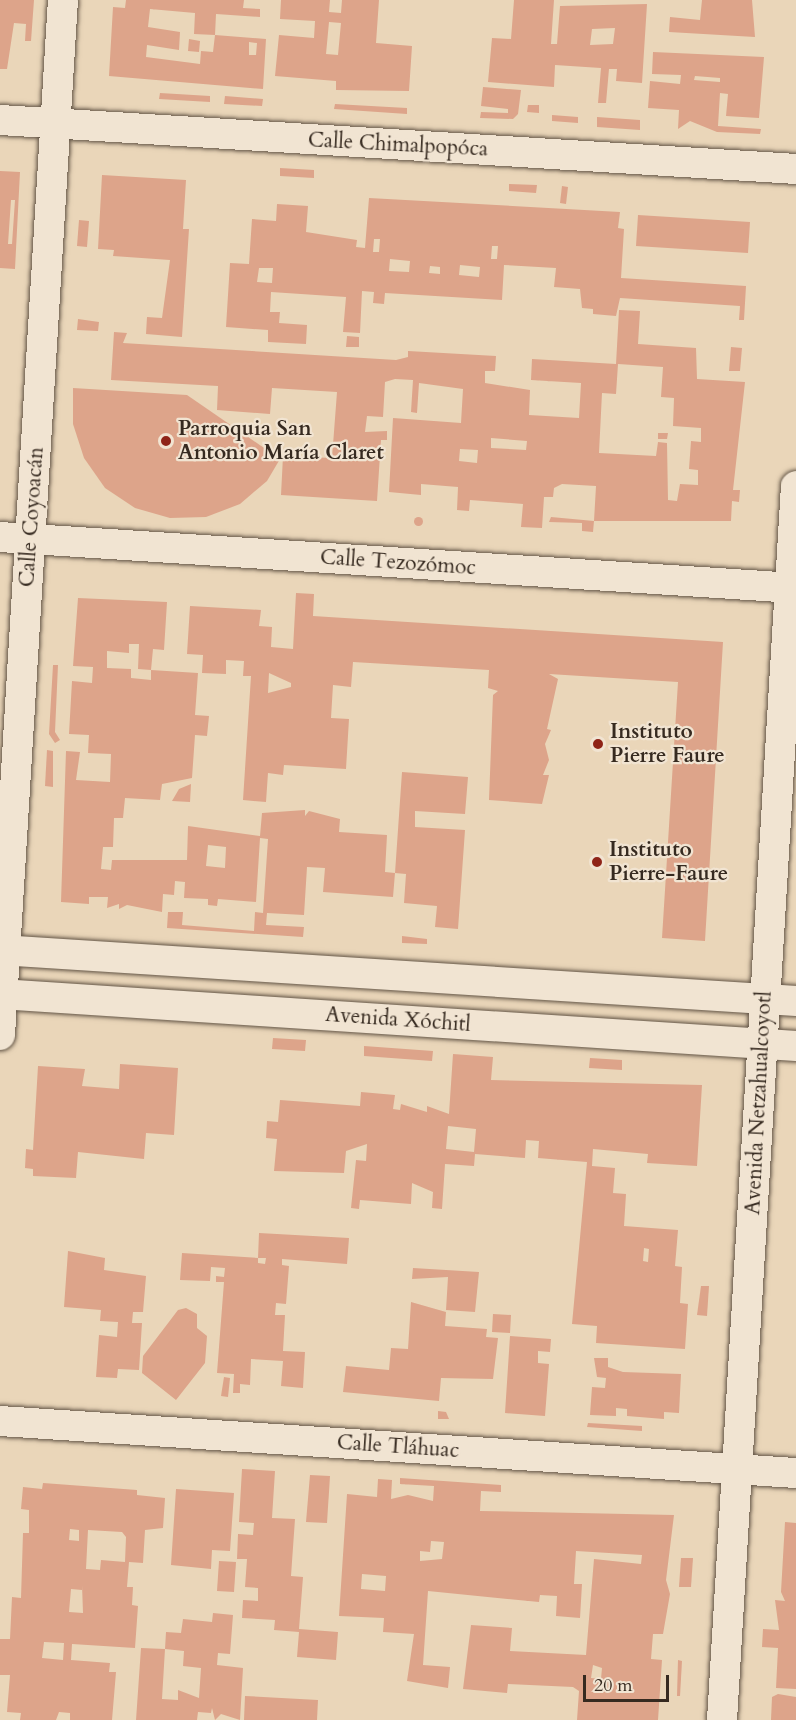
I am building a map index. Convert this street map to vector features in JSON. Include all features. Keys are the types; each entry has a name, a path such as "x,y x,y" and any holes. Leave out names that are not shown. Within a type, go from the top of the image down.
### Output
{"street":[{"name":"Calle Coyoacán","path":"0,1035 3,950 31,539 63,0"},
{"name":"Calle Chimalpopóca","path":"0,120 796,169"},
{"name":"Avenida Netzahualcoyotl","path":"722,1720 762,1044 793,588 796,486"},
{"name":"Calle Tezozómoc","path":"0,537 793,588"},
{"name":"Avenida Xóchitl","path":"3,950 796,1001"},
{"name":"Avenida Xóchitl","path":"1,994 796,1046"},
{"name":"Calle Tláhuac","path":"0,1420 796,1473"}],"building":[{"path":"0,0 34,0 31,41 25,41 26,24 14,23 7,69 0,69"},
{"path":"126,0 244,0 243,8 260,9 260,17 216,14 215,35 266,39 263,89 109,76 113,7 125,8","holes":["150,9 195,13 194,34 215,35 213,52 201,51 200,64 146,57 147,45 179,50 180,32 148,27","249,42 257,43 256,55 249,55"]},
{"path":"281,0 330,0 329,12 341,13 342,0 379,0 376,43 412,46 409,91 336,90 336,81 275,76 279,35 314,38 315,21 280,19","holes":["329,22 341,23 338,55 326,54"]},
{"path":"514,0 554,0 551,44 557,44 560,6 647,4 642,83 616,81 617,69 609,69 606,103 598,103 601,68 555,65 554,87 488,82 492,38 511,39","holes":["615,28 613,44 590,45 592,29"]},
{"path":"702,0 752,0 755,37 669,32 670,17 700,20"},
{"path":"189,39 200,41 199,52 188,51"},
{"path":"653,52 764,57 759,118 726,116 728,94 720,93 718,126 761,129 760,134 717,132 690,121 678,129 679,110 648,108 650,81 680,84 681,75 652,74","holes":["695,76 720,78 720,82 694,80"]},
{"path":"483,87 521,90 518,114 513,119 480,118 481,112 508,113 508,109 481,106"},
{"path":"160,93 210,96 210,102 159,99"},
{"path":"225,96 263,99 262,106 224,104"},
{"path":"335,104 407,108 407,114 334,109"},
{"path":"528,105 539,105 539,113 527,112"},
{"path":"552,115 578,117 578,123 552,121"},
{"path":"597,117 640,120 640,130 597,127"},
{"path":"280,168 314,170 314,178 280,176"},
{"path":"0,171 20,172 15,269 0,268","holes":["11,200 15,200 12,244 8,244"]},
{"path":"102,175 186,180 183,229 189,229 182,337 146,334 147,317 162,318 170,260 113,256 114,250 98,249"},
{"path":"509,184 537,185 536,193 509,191"},
{"path":"562,186 568,187 566,204 560,203"},
{"path":"369,198 620,212 618,228 624,229 621,278 746,286 744,320 739,320 740,306 620,298 616,316 593,314 593,309 582,308 580,289 554,287 556,268 504,265 502,300 385,293 384,304 373,303 374,292 362,291 360,333 343,332 346,297 271,292 270,312 280,312 279,323 307,325 306,344 268,342 268,330 226,327 230,263 249,264 252,219 276,221 277,204 308,206 306,232 357,240 356,247 365,248","holes":["374,239 380,239 379,252 373,252","492,246 498,246 497,259 491,259","390,259 410,261 409,272 389,271","460,265 480,267 479,277 459,275","430,266 440,267 440,274 429,273","259,268 273,268 272,283 257,282"]},
{"path":"638,215 750,222 748,253 636,246"},
{"path":"79,220 89,221 87,247 77,246"},
{"path":"619,310 640,311 638,344 696,348 697,379 745,382 733,490 740,490 739,502 732,501 731,521 594,521 596,486 562,484 554,488 553,497 544,497 542,528 521,527 523,504 470,500 469,511 457,510 458,487 421,484 421,495 389,492 393,418 461,423 463,389 419,383 417,413 411,412 413,380 395,379 385,382 383,417 367,416 365,432 387,431 387,440 381,440 377,501 281,495 283,456 332,458 337,392 272,388 270,414 217,410 218,386 111,380 114,332 127,333 123,343 396,360 408,357 408,351 496,356 495,371 485,371 485,383 530,390 529,415 579,418 581,383 531,380 532,359 616,364","holes":["618,364 663,367 661,397 674,398 673,426 701,428 701,442 691,441 689,469 698,470 698,485 680,484 677,501 668,500 667,443 658,442 656,456 599,453 602,393 616,394","491,438 527,441 526,450 491,448","460,449 478,450 477,463 459,461"]},
{"path":"78,319 99,322 98,331 77,330"},
{"path":"347,336 359,337 359,347 346,347"},
{"path":"731,347 742,348 740,371 729,371"},
{"name":"Parroquia San Antonio María Claret","path":"73,388 187,395 280,459 267,481 240,504 206,517 170,518 135,508 105,488 84,458 73,424"},
{"path":"658,433 668,433 667,439 658,439"},
{"path":"418,516 423,521 418,526 413,521"},
{"path":"551,517 594,521 593,532 582,531 582,523 549,522"},
{"path":"296,593 314,594 313,616 723,642 705,941 662,938 678,682 549,674 558,679 547,729 551,730 545,744 549,760 543,775 549,775 542,804 489,800 493,695 498,691 488,688 489,670 353,662 351,687 333,685 331,718 349,719 346,769 284,765 283,775 268,773 266,802 243,800 251,676 243,676 244,661 226,660 226,674 202,673 203,655 187,654 190,606 261,610 259,626 272,627 271,647 293,649","holes":["269,673 291,683 291,687 268,693"]},
{"path":"78,598 167,602 164,650 153,649 151,670 198,673 195,715 209,716 207,736 195,735 192,778 162,784 160,800 125,798 123,818 114,818 113,847 103,847 101,869 111,870 112,860 187,860 188,826 260,836 262,813 305,810 305,816 309,811 340,819 339,832 387,835 385,872 395,873 393,897 323,892 325,868 307,867 304,915 267,913 266,925 304,927 303,937 167,928 168,912 183,912 182,925 254,931 255,912 263,913 268,839 260,838 256,902 218,899 217,906 208,905 208,899 184,898 185,882 175,881 174,895 163,894 162,912 127,905 119,909 119,904 107,908 108,897 89,897 89,904 61,902 66,751 80,752 76,780 110,782 111,754 88,753 89,735 69,734 72,681 92,683 93,667 73,666","holes":["129,644 139,644 138,669 151,670 151,680 131,678 131,669 107,668 107,651 129,653","208,845 226,847 225,868 206,866"]},
{"path":"53,665 58,665 55,732 60,740 55,743 49,734"},
{"path":"47,750 53,751 53,787 45,786"},
{"path":"402,772 468,777 465,814 415,811 415,827 465,830 458,929 435,927 437,906 404,903 406,874 395,873"},
{"path":"191,784 190,802 172,801 179,789"},
{"path":"402,936 427,939 427,944 402,943"},
{"path":"273,1038 306,1040 305,1051 272,1049"},
{"path":"364,1046 433,1051 432,1061 364,1056"},
{"path":"453,1054 493,1057 491,1080 702,1085 697,1166 647,1163 648,1154 593,1149 592,1166 615,1168 613,1193 626,1194 624,1226 678,1230 675,1266 682,1267 680,1303 688,1304 685,1349 596,1343 597,1326 572,1324 587,1162 538,1158 539,1141 526,1140 525,1158 475,1154 474,1166 445,1164 442,1209 432,1208 433,1192 412,1183 411,1204 360,1200 359,1209 351,1208 356,1160 366,1161 367,1144 346,1151 344,1173 274,1171 277,1139 266,1138 267,1121 278,1122 280,1100 360,1106 361,1092 395,1095 393,1109 400,1110 401,1104 427,1112 427,1106 449,1114","holes":["448,1126 476,1129 474,1152 446,1149","644,1248 649,1249 648,1262 643,1261"]},
{"path":"590,1058 622,1060 622,1070 589,1068"},
{"path":"120,1064 178,1068 174,1135 146,1133 144,1159 78,1152 76,1178 33,1176 33,1169 25,1168 26,1149 33,1150 38,1066 85,1069 82,1086 119,1089"},
{"path":"259,1233 349,1238 347,1264 282,1259 282,1265 289,1266 286,1304 276,1303 275,1315 285,1315 283,1351 305,1352 303,1388 281,1386 283,1361 251,1359 250,1385 240,1384 240,1393 233,1393 234,1374 217,1373 224,1282 216,1282 216,1276 224,1277 225,1268 211,1267 210,1281 180,1280 182,1253 258,1258","holes":["258,1258 266,1258 265,1264 258,1263"]},
{"path":"68,1251 105,1258 104,1270 146,1276 143,1312 133,1312 132,1323 142,1323 139,1370 118,1369 117,1378 96,1377 99,1335 117,1337 118,1322 100,1321 101,1310 64,1307"},
{"path":"413,1268 479,1272 475,1312 446,1310 448,1277 412,1279"},
{"path":"701,1286 709,1286 707,1316 697,1315"},
{"path":"411,1302 446,1312 445,1326 487,1329 486,1337 498,1338 493,1379 441,1378 439,1401 343,1392 346,1366 389,1370 391,1348 408,1349"},
{"path":"186,1308 197,1314 197,1328 207,1336 205,1363 176,1400 142,1373 143,1356 178,1310"},
{"path":"493,1314 511,1315 510,1333 492,1332"},
{"path":"510,1336 551,1339 550,1352 538,1351 538,1363 549,1364 545,1416 505,1413"},
{"path":"594,1358 608,1358 608,1367 623,1372 681,1374 679,1413 664,1412 664,1419 627,1416 627,1409 616,1408 616,1416 590,1415 592,1387 605,1388 606,1378 597,1377"},
{"path":"224,1377 230,1378 228,1397 221,1396"},
{"path":"438,1411 446,1412 449,1419 438,1419"},
{"path":"588,1423 642,1426 642,1431 587,1427"},
{"path":"242,1469 275,1471 272,1518 295,1519 291,1576 303,1577 299,1629 338,1632 336,1660 297,1657 299,1632 274,1630 275,1620 242,1618 243,1600 258,1601 258,1588 245,1587 247,1559 237,1559 238,1534 253,1535 254,1523 239,1522"},
{"path":"310,1475 330,1476 327,1523 306,1522"},
{"path":"400,1478 501,1485 501,1492 481,1491 480,1511 674,1515 666,1580 670,1594 663,1634 653,1634 651,1659 662,1660 658,1720 577,1720 579,1691 573,1687 508,1684 507,1693 463,1689 471,1625 512,1628 510,1651 586,1655 594,1559 641,1564 642,1555 576,1551 574,1584 582,1584 580,1618 556,1616 557,1596 540,1595 539,1602 428,1591 423,1665 450,1667 448,1688 407,1681 414,1634 383,1632 384,1618 339,1616 347,1494 377,1497 378,1479 392,1480 391,1499 408,1495 433,1501 434,1486 400,1484","holes":["431,1541 444,1542 442,1559 420,1561 420,1551 430,1552","362,1574 386,1576 385,1591 361,1589","593,1665 602,1668 601,1679 591,1678"]},
{"path":"43,1483 137,1490 137,1495 165,1498 163,1528 145,1530 143,1563 129,1562 127,1587 133,1587 132,1605 138,1606 135,1648 72,1644 71,1660 110,1663 109,1672 116,1672 112,1720 70,1720 70,1713 59,1712 56,1720 20,1720 21,1713 7,1712 10,1675 0,1675 0,1639 10,1639 12,1597 21,1598 23,1533 29,1533 29,1510 21,1509 23,1487 42,1489","holes":["70,1529 79,1530 79,1541 69,1540","88,1530 122,1532 126,1537 125,1562 101,1560 100,1570 86,1569","82,1585 83,1613 69,1612 71,1589 82,1590","44,1642 64,1643 63,1660 42,1658"]},
{"path":"176,1489 234,1493 230,1551 212,1550 211,1569 171,1565"},
{"path":"785,1522 796,1523 796,1689 776,1688 778,1648 762,1647 763,1629 779,1630 775,1600 785,1601 781,1592"},
{"path":"681,1558 693,1558 691,1587 679,1587"},
{"path":"219,1561 236,1562 234,1592 217,1591"},
{"path":"213,1613 233,1615 230,1654 218,1653 217,1665 243,1668 240,1720 221,1714 215,1720 212,1708 211,1713 198,1712 197,1720 136,1720 141,1648 165,1649 166,1632 181,1633 183,1619 212,1622","holes":["165,1649 184,1651 183,1666 201,1668 199,1698 178,1690 178,1700 162,1699"]},
{"path":"678,1660 682,1661 680,1696 677,1696"},
{"path":"778,1694 796,1697 796,1720 771,1720 772,1697"},
{"path":"245,1696 318,1700 317,1720 244,1720"}],"place":[{"name":"Parroquia San Antonio María Claret","path":"166,441"},
{"name":"Instituto Pierre Faure","path":"598,744"},
{"name":"Instituto Pierre-Faure","path":"597,862"}]}
